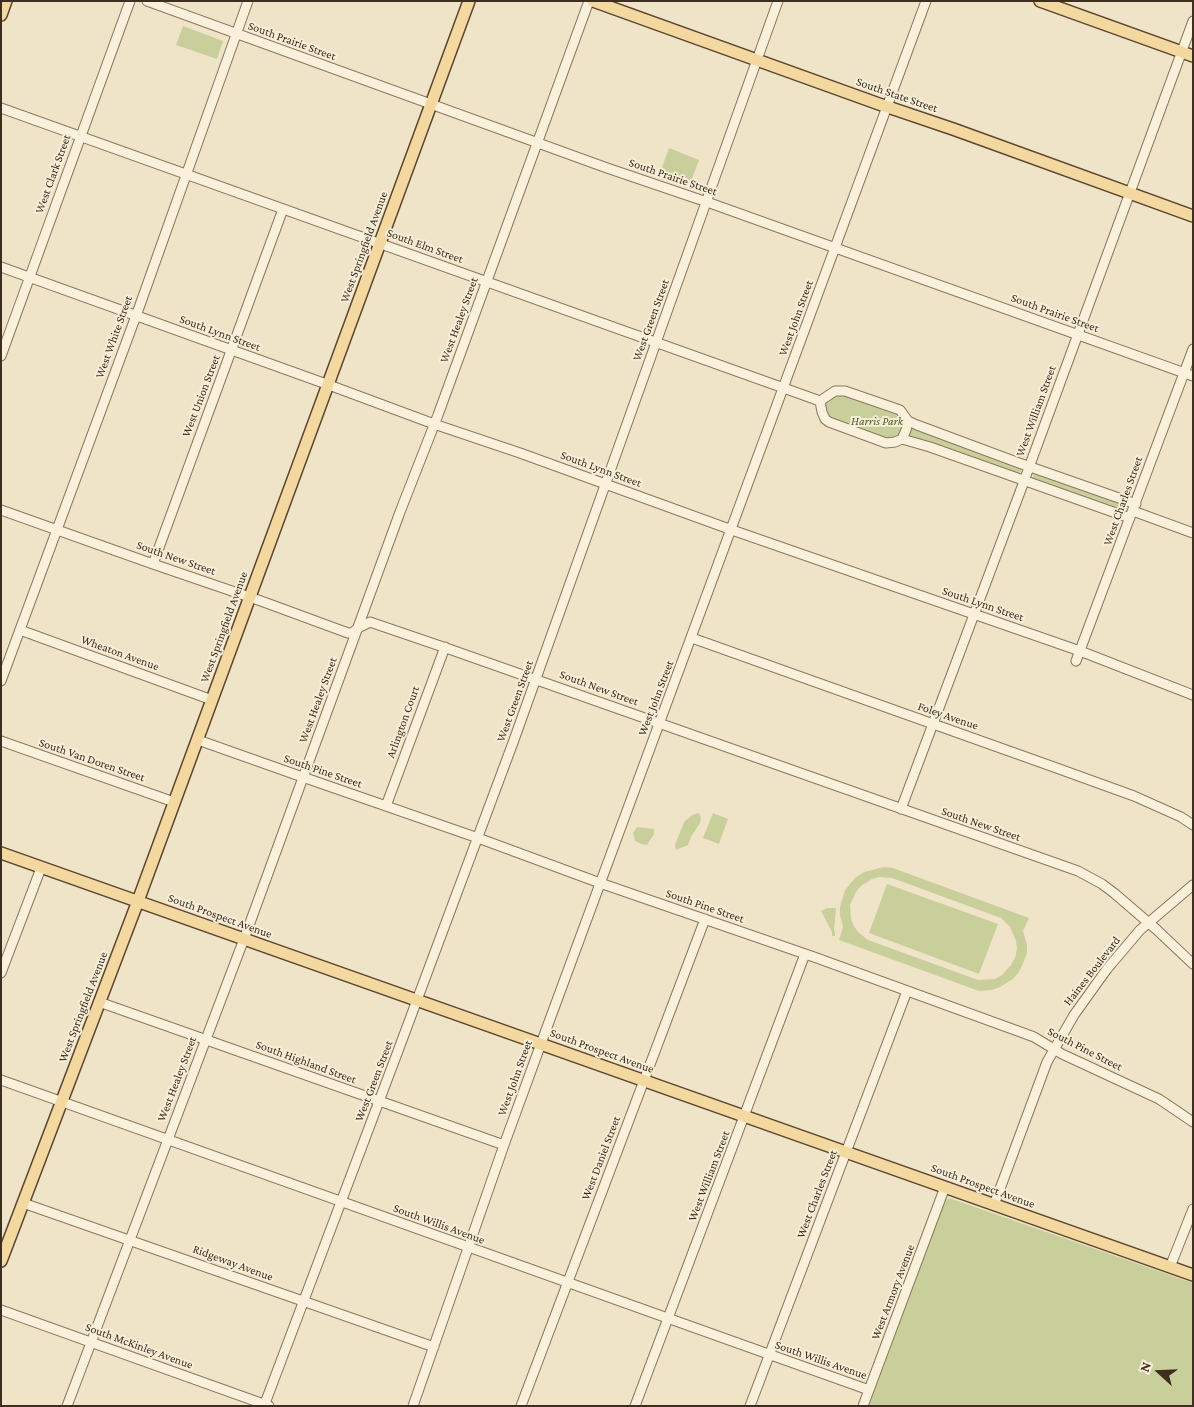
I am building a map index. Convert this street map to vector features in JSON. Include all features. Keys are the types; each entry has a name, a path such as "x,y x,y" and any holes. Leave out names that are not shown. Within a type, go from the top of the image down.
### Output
{"main road":[{"path":"1,16 6,1"},
{"name":"West Springfield Avenue","path":"1,1261 198,740 469,1"},
{"name":"South State Street","path":"591,1 1193,216"},
{"path":"1040,1 1193,56"},
{"name":"South Prospect Avenue","path":"1,853 1193,1275"}],"street":[{"name":"West Clark Street","path":"1,356 130,1"},
{"name":"South Prairie Street","path":"146,1 607,168 1188,374"},
{"name":"West White Street","path":"1,681 136,316 248,1"},
{"name":"West Healey Street","path":"67,1406 244,939 537,142 591,1"},
{"name":"West Green Street","path":"265,1405 478,838 778,1"},
{"name":"West John Street","path":"413,1406 504,1145 926,1"},
{"name":"West William Street","path":"901,809 1030,467 1193,21"},
{"name":"South Elm Street","path":"1,108 820,401"},
{"name":"West Union Street","path":"152,564 284,209"},
{"name":"South Lynn Street","path":"1,267 434,424 1080,651 1193,695"},
{"name":"West Charles Street","path":"1076,661 1188,374 1193,349"},
{"path":"1133,511 1025,480 921,444 902,439 886,443 829,422 822,412 820,401 835,391 841,390 900,410 908,421 1030,467 1133,511 1193,533"},
{"path":"902,439 908,421"},
{"name":"South New Street","path":"1,510 348,633 352,633 370,622 445,647 1078,871 1102,884 1149,923 1193,964"},
{"name":"Wheaton Avenue","path":"20,630 212,700"},
{"name":"Foley Avenue","path":"692,638 1134,796 1193,825"},
{"name":"Arlington Court","path":"386,806 445,647"},
{"name":"South Pine Street","path":"198,740 805,954 1034,1037 1054,1049 1158,1099 1193,1122"},
{"name":"South Van Doren Street","path":"1,741 174,802"},
{"path":"1,972 41,868"},
{"name":"Haines Boulevard","path":"994,1204 1048,1062 1074,1015 1092,988 1140,930 1193,885"},
{"name":"West Daniel Street","path":"521,1406 704,919"},
{"name":"West William Street","path":"635,1406 805,954"},
{"name":"West Charles Street","path":"750,1406 908,991"},
{"name":"South Highland Street","path":"99,1002 504,1145"},
{"name":"South Willis Avenue","path":"1,1080 869,1390"},
{"name":"West Armory Avenue","path":"863,1406 945,1187"},
{"name":"Ridgeway Avenue","path":"23,1203 434,1347"},
{"path":"1170,1267 1193,1209"},
{"name":"South McKinley Avenue","path":"1,1310 265,1405"}],"green space":[{"path":"183,26 223,41 217,59 176,45"},
{"path":"669,148 699,160 690,184 660,173"},
{"name":"Harris Park","path":"841,393 895,411 905,423 900,436 891,440 830,421 825,411 826,403 829,397"},
{"name":"Harris Park","path":"910,427 1020,467 1021,471 1018,474 910,437 908,435"},
{"path":"1038,472 1125,504 1126,509 1124,512 1032,479 1034,473"},
{"path":"699,813 700,823 688,845 676,850 675,845 684,822 692,815"},
{"path":"713,813 728,819 719,844 703,838"},
{"path":"637,827 654,829 654,834 647,845 635,841 633,833"},
{"path":"884,867 893,868 1029,918 1023,931 1027,953 1018,973 1013,979 1000,987 979,991 839,940 843,927 840,907 845,890 856,877 864,872","holes":["879,877 892,878 1001,918 1010,927 1016,941 1017,949 1011,965 1002,975 995,979 978,980 868,940 854,926 851,919 850,905 861,886"]},
{"path":"887,884 998,924 979,974 869,933"},
{"path":"827,908 836,908 835,936 832,936 832,932 821,911"},
{"path":"949,1198 1193,1283 1193,1406 867,1406 943,1204"}]}
